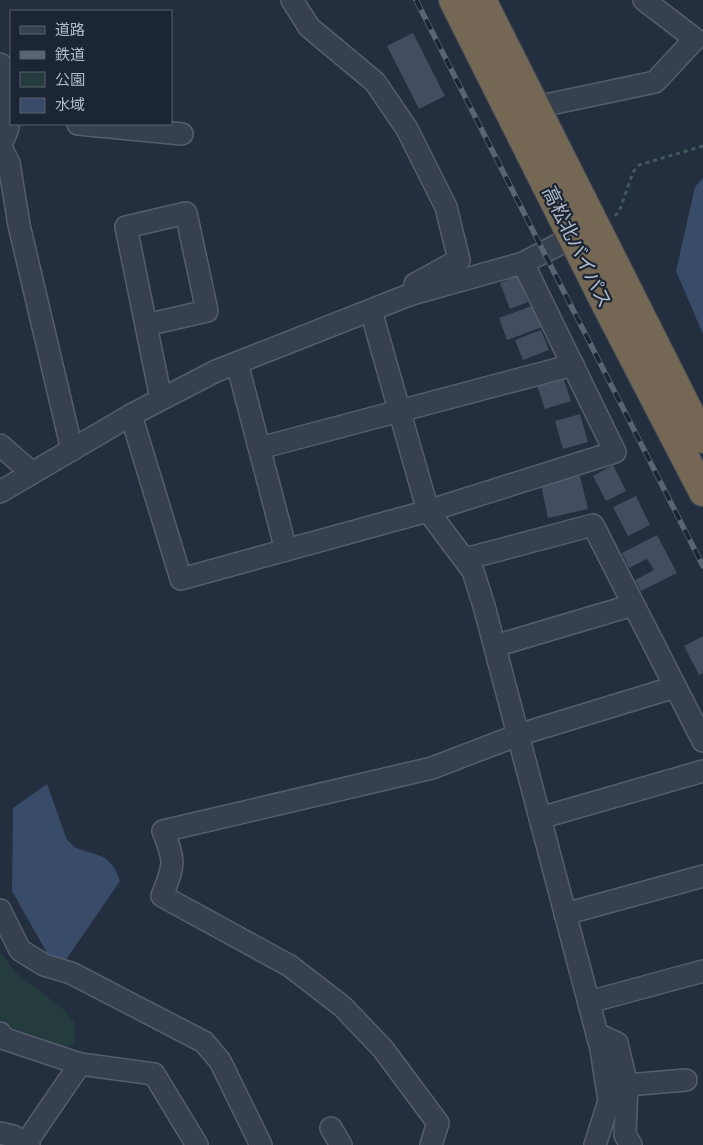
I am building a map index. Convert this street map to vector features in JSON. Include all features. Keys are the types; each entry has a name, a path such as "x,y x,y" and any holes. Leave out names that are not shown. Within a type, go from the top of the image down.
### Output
{"highway":[{"name":"高松北バイパス","path":"454,0 703,492"},
{"name":"高松北バイパス","path":"482,0 703,439"}],"street":[{"path":"292,0 309,27 375,82 407,129 446,208 459,260 414,285 409,295"},
{"path":"536,107 655,82 696,39 644,0"},
{"path":"0,64 4,68 9,91 10,122 0,145 9,163 19,225 72,450"},
{"path":"88,125 182,134"},
{"path":"146,326 207,312 186,213 126,227 146,326 161,399"},
{"path":"0,492 131,415 216,371 409,295 523,263 573,237"},
{"path":"131,415 182,579 428,511 615,452 523,263"},
{"path":"371,311 428,511 473,571 495,646 601,1049 609,1101 595,1145"},
{"path":"237,363 286,550"},
{"path":"260,448 573,365"},
{"path":"0,445 32,473"},
{"path":"464,559 593,525 703,741"},
{"path":"495,646 633,605"},
{"path":"431,1145 438,1123 383,1049 343,1007 290,966 162,896 173,867 171,851 163,831 432,768 518,735 676,687"},
{"path":"540,818 703,771"},
{"path":"566,914 703,876"},
{"path":"0,910 20,950 44,965 71,973 204,1042 220,1061 261,1145"},
{"path":"588,1002 703,971"},
{"path":"0,1033 4,1039 80,1064 154,1074 198,1145"},
{"path":"597,1034 617,1043 627,1085 625,1135 631,1145"},
{"path":"0,1133 14,1136 27,1144 80,1064"},
{"path":"627,1085 686,1080"}],"path":[{"path":"612,220 619,212 633,172 639,165 703,146"}],"green space":[{"path":"0,952 18,975 62,1008 75,1024 75,1044 63,1047 10,1027 0,1019"}],"water":[{"path":"703,178 703,334 676,271 695,187"},
{"path":"47,784 67,840 76,848 104,857 114,867 120,881 63,964 47,953 12,891 13,808"}],"building":[{"path":"413,33 445,96 419,109 387,46"},
{"path":"517,276 528,302 510,309 500,283"},
{"path":"534,305 542,327 507,340 499,318"},
{"path":"541,330 549,350 523,360 515,340"},
{"path":"560,368 571,401 545,409 534,376"},
{"path":"580,414 588,442 563,449 555,421"},
{"path":"613,465 626,491 606,501 593,476"},
{"path":"580,476 588,509 548,518 541,485"},
{"path":"636,496 650,525 628,536 613,507"},
{"path":"657,535 677,573 641,591 635,580 654,570 647,559 629,568 622,553"},
{"path":"703,636 703,673 699,675 684,646"}],"railway":[{"path":"416,0 703,566"}]}
